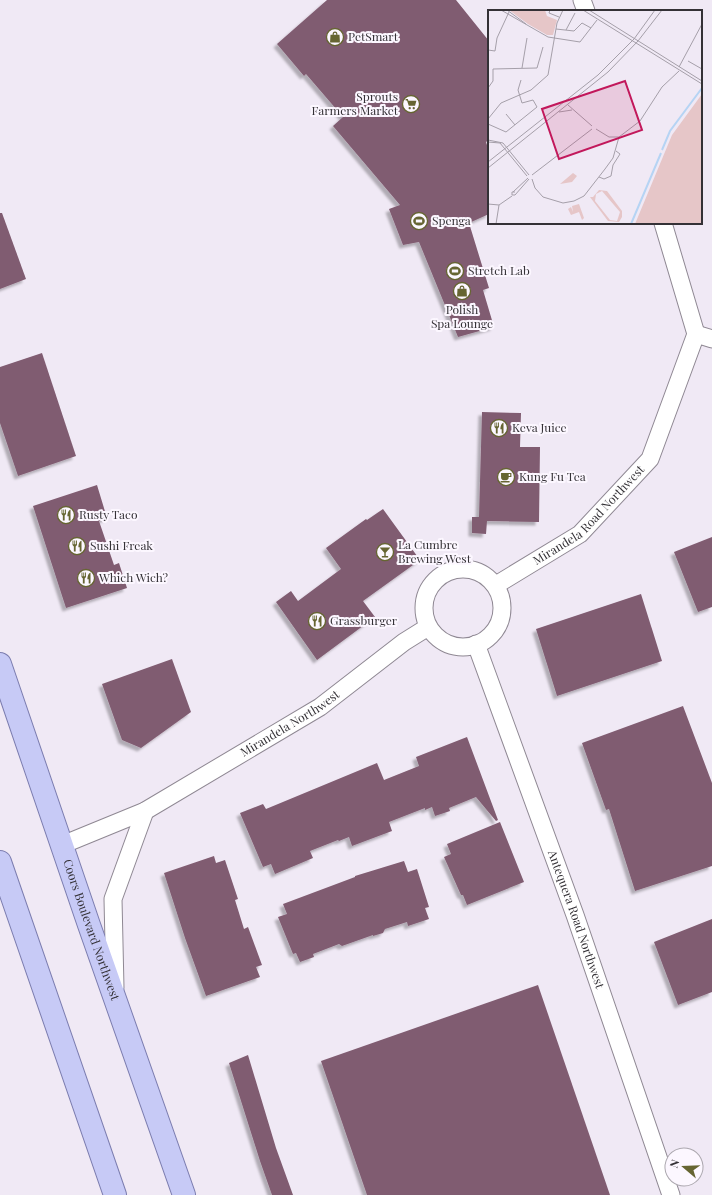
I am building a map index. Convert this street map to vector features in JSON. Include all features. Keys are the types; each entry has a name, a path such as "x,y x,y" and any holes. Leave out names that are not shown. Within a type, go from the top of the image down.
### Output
{"main road":[{"name":"Coors Boulevard Northwest","path":"0,664 8,692 184,1195"},
{"path":"0,862 115,1195"}],"street":[{"path":"582,0 586,10"},
{"name":"Mirandela Road Northwest","path":"496,585 580,534 650,459 704,337 663,224"},
{"path":"462,568 475,570 487,576 496,585 501,594 503,608 500,623 493,634 482,643 463,648 449,645 438,638 428,627 424,613 425,600 430,586 440,576 452,570 462,568"},
{"name":"Mirandela Northwest","path":"62,845 144,811 320,707 404,642 428,627"},
{"name":"Antequera Road Northwest","path":"476,644 575,915 671,1195"},
{"path":"116,1000 113,899 144,811"}],"building":[{"path":"327,0 456,0 488,40 488,141 486,142 488,148 488,214 469,223 489,288 483,290 494,327 458,337 419,242 403,245 389,209 400,205 333,126 343,117 306,74 304,76 277,44"},
{"path":"0,213 2,213 26,279 0,289"},
{"path":"42,353 76,456 18,476 0,423 0,367"},
{"path":"482,412 521,413 520,447 540,447 539,522 487,521 486,534 472,533 472,517 479,517"},
{"path":"97,485 107,518 99,521 114,565 119,563 127,588 66,608 33,506"},
{"path":"383,509 420,560 363,601 375,617 317,660 276,602 291,591 298,601 341,569 326,548 366,519 367,520"},
{"path":"712,537 712,607 698,612 674,552"},
{"path":"641,594 662,661 557,696 536,629"},
{"path":"172,659 191,712 141,748 122,740 102,684"},
{"path":"683,706 712,783 712,866 635,891 609,809 606,810 582,743"},
{"path":"467,737 498,820 496,821 476,797 449,808 450,811 435,816 432,807 425,810 425,808 389,822 392,831 352,846 349,837 339,841 338,840 310,851 313,858 275,874 271,864 263,867 240,813 263,804 266,809 377,763 384,780 419,766 416,757"},
{"path":"500,822 524,882 467,905 444,857 451,854 447,844"},
{"path":"214,856 216,863 225,860 238,899 235,900 244,929 248,927 262,965 256,967 260,977 206,996 164,873"},
{"path":"404,861 408,872 417,869 429,907 425,908 429,919 408,926 407,922 385,929 383,933 342,946 339,944 313,954 314,957 300,962 296,953 293,954 278,917 287,914 283,904 355,876"},
{"path":"712,919 712,992 678,1005 654,942"},
{"path":"538,985 610,1195 367,1195 321,1061"},
{"path":"248,1055 276,1148 293,1195 272,1195 260,1161 229,1063"}],"place":[{"name":"PetSmart","path":"335,37"},
{"name":"Sprouts Farmers Market","path":"411,104"},
{"name":"Spenga","path":"419,221"},
{"name":"Stretch Lab","path":"455,271"},
{"name":"Polish Spa Lounge","path":"462,291"},
{"name":"Keva Juice","path":"499,428"},
{"name":"Kung Fu Tea","path":"506,477"},
{"name":"Rusty Taco","path":"66,515"},
{"name":"Sushi Freak","path":"77,546"},
{"name":"La Cumbre Brewing West","path":"385,552"},
{"name":"Which Wich?","path":"86,578"},
{"name":"Grassburger","path":"317,621"}]}
